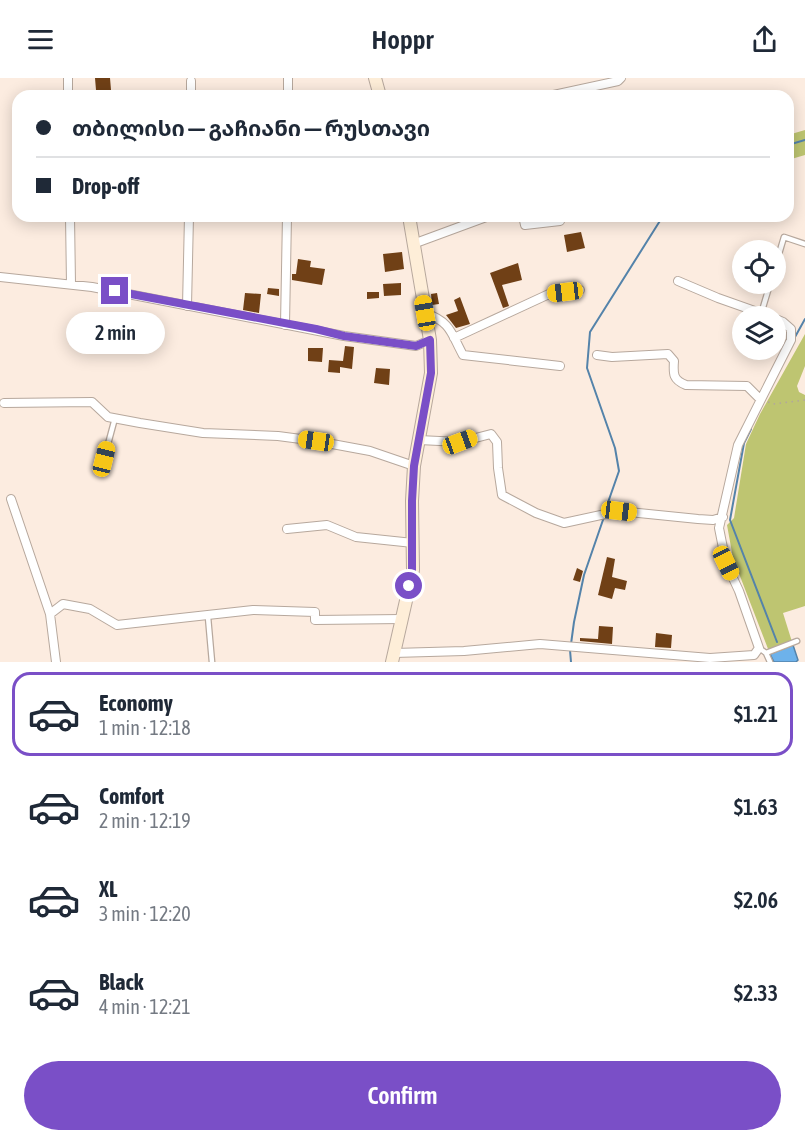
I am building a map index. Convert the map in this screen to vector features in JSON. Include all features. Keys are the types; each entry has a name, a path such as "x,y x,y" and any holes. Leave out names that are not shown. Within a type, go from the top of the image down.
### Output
{"main road":[{"path":"393,658 412,570 414,466 431,373 430,340 410,222"}],"street":[{"path":"568,90 593,82 618,81 621,78"},
{"path":"191,81 191,90"},
{"path":"70,222 71,284"},
{"path":"187,306 189,222"},
{"path":"285,325 286,222"},
{"path":"413,244 473,222"},
{"path":"524,222 525,225 551,222"},
{"path":"0,277 71,284 344,336 416,346 430,340"},
{"path":"678,281 740,306"},
{"path":"454,338 549,294 580,290"},
{"path":"425,313 441,319 449,327 463,355 560,366"},
{"path":"786,325 791,329 791,340 786,350"},
{"path":"597,355 612,357 668,354 674,361 673,374 677,381 686,385 747,386 760,399"},
{"path":"393,658 540,644 695,660 754,654 762,651 726,563 719,528 738,445 780,360"},
{"path":"4,403 92,402 108,417 203,433 278,435 316,441 370,451 414,466"},
{"path":"419,440 460,442 491,434 497,442 502,495 536,513 564,522 619,511 713,520 723,517"},
{"path":"11,499 50,614 56,662"},
{"path":"287,529 327,525 356,537 413,543"},
{"path":"50,614 63,604 90,609 117,625 208,617 253,610 315,612 315,620 402,619"}],"lane":[{"path":"783,240 784,237 805,244"},
{"path":"104,459 115,418"},
{"path":"208,617 212,662"},
{"path":"770,662 762,651 797,641"}],"path":[{"path":"760,399 773,404 805,400"}],"green space":[{"path":"805,130 805,155 794,158 794,133"},
{"path":"805,334 805,366 797,386 799,392 805,395 805,606 783,613 793,645 770,654 733,558 727,525 734,518 746,444 760,414"}],"water":[{"path":"793,645 798,660 796,662 774,662 770,654"}],"building":[{"path":"95,78 110,78 111,90 96,90"},
{"path":"581,232 585,248 567,252 564,235"},
{"path":"402,252 404,269 385,272 383,254"},
{"path":"298,259 311,261 310,267 325,269 322,285 292,280 292,274 296,274"},
{"path":"518,263 522,280 502,285 509,306 503,308 490,273"},
{"path":"401,283 401,295 384,296 383,284"},
{"path":"268,288 279,289 279,296 267,294"},
{"path":"367,292 379,292 379,298 367,299"},
{"path":"245,293 261,294 259,313 243,310"},
{"path":"437,293 439,304 432,305 431,294"},
{"path":"460,297 470,324 456,328 446,315 458,311 454,300"},
{"path":"345,346 354,347 352,369 340,367 340,373 328,372 329,360 343,361"},
{"path":"308,348 323,348 322,362 308,361"},
{"path":"376,368 390,369 389,385 374,383"},
{"path":"607,557 615,559 612,577 627,581 625,590 615,588 612,599 598,595"},
{"path":"577,568 583,571 580,582 573,580"},
{"path":"599,626 613,627 612,644 580,641 580,638 598,639"},
{"path":"656,633 672,635 671,648 655,647"}],"waterway":[{"path":"794,143 805,140"},
{"path":"605,511 619,471 615,448 587,368 590,332 659,222"},
{"path":"795,337 805,319"},
{"path":"751,429 744,443 730,520 777,642"},
{"path":"571,644 584,575 604,517"},
{"path":"570,650 571,662"}],"route":[{"path":"115,291 344,336 416,346 430,340 431,373 414,466 412,570 409,586"}]}
